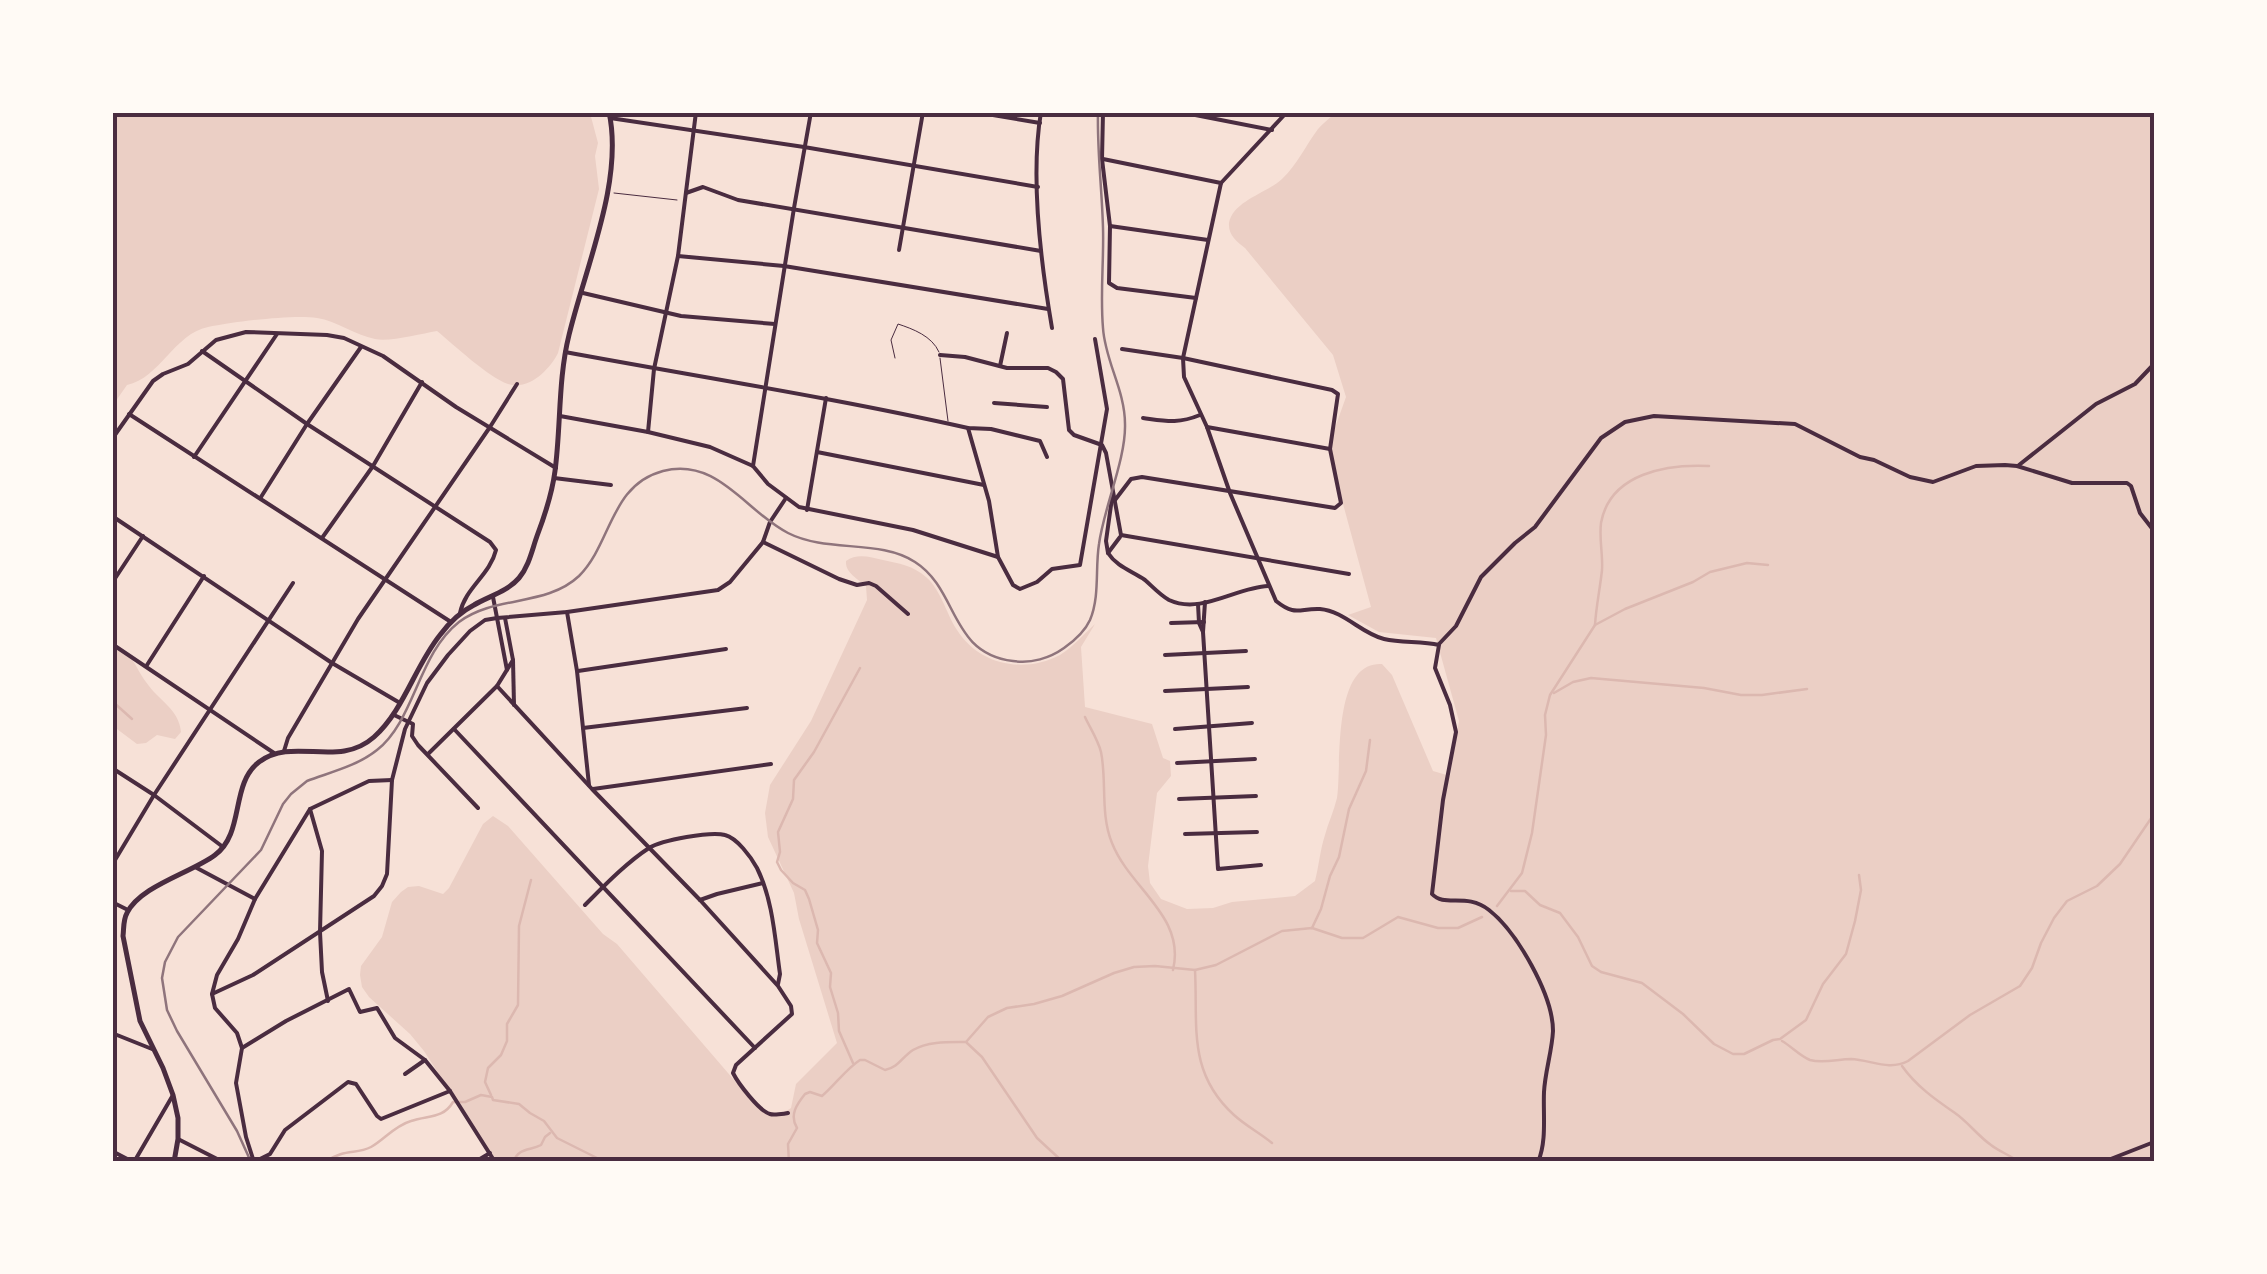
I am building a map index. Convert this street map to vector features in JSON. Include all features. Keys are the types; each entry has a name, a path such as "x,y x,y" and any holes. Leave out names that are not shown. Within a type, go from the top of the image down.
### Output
{"main road":[{"path":"174,1162 178,1118 163,1068 140,1021 124,936 128,910 150,891 224,847 250,772 260,762 284,752 346,753 376,736 400,703 424,656 450,622 518,580 526,567 550,500 565,352 607,192 612,148 609,115"}],"street":[{"path":"648,432 654,369 678,256 696,112"},
{"path":"752,466 812,112"},
{"path":"900,250 923,112"},
{"path":"975,112 1040,122"},
{"path":"1042,112 1038,187 1041,251 1052,328"},
{"path":"1104,112 1102,158 1110,226 1108,283 1117,288 1196,298"},
{"path":"1180,112 1272,130"},
{"path":"1287,112 1221,184 1183,358 1184,377 1276,601 1300,612 1331,612 1382,639 1439,645"},
{"path":"609,115 1038,187"},
{"path":"1102,158 1221,184"},
{"path":"686,193 703,187 738,200 1041,251"},
{"path":"1110,226 1208,240"},
{"path":"678,256 784,266 1048,308"},
{"path":"580,292 705,320 775,324"},
{"path":"112,439 153,381 188,364 216,340 246,332 328,335 383,356 556,468"},
{"path":"1000,366 1007,333"},
{"path":"194,456 277,334"},
{"path":"968,428 989,501 998,558 1013,586 1020,590 1052,569 1078,566 1082,562 1107,409 1095,339"},
{"path":"260,499 361,347"},
{"path":"1115,500 1131,479 1142,477 1230,493 1340,506 1330,450 1338,394 1183,358 1122,349"},
{"path":"202,352 490,542 496,550 494,560 463,601 460,614"},
{"path":"565,352 990,429 1035,440 1044,446 1047,456"},
{"path":"940,355 1013,369 1048,368 1063,379 1070,430 1102,445 1106,454 1121,535 1108,553"},
{"path":"2017,466 2096,404 2135,384 2154,364"},
{"path":"322,538 373,466 422,382"},
{"path":"284,752 288,738 332,663 516,384"},
{"path":"807,510 826,398"},
{"path":"994,403 1047,407"},
{"path":"129,414 450,622"},
{"path":"1143,418 1174,422 1200,414"},
{"path":"560,416 710,447 752,466 768,484 807,510 913,530 998,558"},
{"path":"1538,1162 1552,1030 1548,997 1511,934 1493,913 1472,900 1442,901 1432,894 1442,800 1456,732 1435,668 1439,645 1456,626 1482,576 1535,527 1601,438 1625,422 1654,416 1795,424 1910,478 1933,482 1976,466 2017,466 2072,483 2126,483 2131,486 2140,513 2154,531"},
{"path":"1207,427 1330,450"},
{"path":"817,452 984,485"},
{"path":"554,478 611,486"},
{"path":"1113,493 1108,553 1114,562 1144,579 1165,598 1176,603 1205,602 1268,586"},
{"path":"212,994 253,976 374,896 382,886 392,780 402,738 428,684 470,632 485,620 718,590 730,582 763,542 770,522 786,498"},
{"path":"112,516 332,663 400,703"},
{"path":"1121,535 1349,574"},
{"path":"112,583 143,536"},
{"path":"763,542 838,579 876,586 908,614"},
{"path":"147,666 204,576"},
{"path":"112,865 293,584"},
{"path":"493,597 506,670"},
{"path":"1198,602 1218,869 1261,866"},
{"path":"1202,623 1205,602"},
{"path":"567,612 591,787"},
{"path":"505,617 513,660 514,705"},
{"path":"1172,623 1202,623"},
{"path":"112,644 276,754"},
{"path":"577,670 726,649"},
{"path":"1165,655 1246,651"},
{"path":"428,754 497,686 513,660"},
{"path":"497,686 700,900 792,1006 792,1014 736,1065 733,1073 764,1112 788,1113"},
{"path":"1165,692 1248,687"},
{"path":"584,728 747,708"},
{"path":"393,714 413,726 413,738 478,808"},
{"path":"1175,728 1252,723"},
{"path":"454,729 755,1048"},
{"path":"1177,762 1254,759"},
{"path":"591,787 772,764"},
{"path":"112,768 224,847"},
{"path":"392,780 369,781 310,809 256,899 217,975 212,994 215,1008 237,1032 242,1048 236,1083 246,1138 255,1162 270,1154 285,1130 348,1082 356,1084 381,1118 450,1091"},
{"path":"1179,799 1256,796"},
{"path":"310,809 322,851 320,932 328,1001"},
{"path":"1185,834 1257,832"},
{"path":"585,905 649,848 667,840 723,834 734,840 755,864 763,883 780,974 778,986"},
{"path":"195,867 256,899"},
{"path":"700,900 763,883"},
{"path":"112,902 128,910"},
{"path":"242,1048 349,989 360,1012 377,1008 395,1038 425,1060 450,1091 495,1162"},
{"path":"113,1035 152,1049"},
{"path":"406,1074 425,1060"},
{"path":"112,1151 134,1162 173,1095"},
{"path":"178,1139 223,1162"},
{"path":"2103,1162 2154,1142"},
{"path":"475,1162 490,1153"}],"lane":[{"path":"896,358 891,340 898,324 928,337 937,346 949,424"}],"path":[{"path":"607,192 686,201"}],"shaded area":[{"path":"113,113 590,113 598,143 595,156 599,189 558,353 538,377 516,385 491,375 437,331 381,340 317,318 247,321 196,331 149,374 127,385 113,405"},
{"path":"1335,113 2154,113 2154,1161 495,1161 424,1051 369,997 360,975 361,966 382,937 392,902 408,887 419,886 443,894 483,824 493,816 508,826 603,934 617,944 759,1109 776,1113 791,1108 796,1084 837,1043 794,893 768,837 765,813 770,785 811,721 867,600 866,586 848,569 846,561 850,559 873,558 921,573 936,588 966,642 1003,663 1046,661 1060,655 1095,624 1081,647 1085,707 1152,724 1163,758 1170,761 1171,776 1157,793 1148,866 1150,883 1161,899 1187,909 1295,896 1315,881 1337,798 1347,697 1354,679 1366,668 1382,664 1392,675 1433,771 1450,776 1459,721 1436,638 1379,632 1348,615 1371,607 1333,467 1331,439 1346,397 1333,355 1234,238 1229,227 1237,209 1282,179 1318,129"},
{"path":"112,642 130,657 173,712 181,732 175,739 157,735 137,744 113,726"}],"waterway":[{"path":"1595,625 1602,570 1601,523 1616,493 1628,482 1659,470 1709,466"},
{"path":"1497,906 1522,873 1532,833 1550,695 1595,625 1710,572 1747,563 1768,565"},
{"path":"853,1063 839,1031 831,973 817,943 818,930 809,899 777,862 778,832 793,799 794,780 814,752 860,668"},
{"path":"1554,693 1573,682 1591,678 1741,695 1807,689"},
{"path":"112,701 132,719"},
{"path":"1085,717 1101,752 1106,821 1112,843 1164,918 1175,951 1173,970"},
{"path":"1312,928 1339,857 1349,809 1366,771 1370,740"},
{"path":"1782,1041 1815,1061 1851,1059 1894,1065 1908,1061 1970,1015 2020,986 2054,918 2067,901 2097,886 2120,864 2154,814"},
{"path":"112,817 116,819"},
{"path":"1511,891 1525,891 1540,905 1560,913 1578,937 1592,966 1642,983 1714,1044 1733,1054 1744,1054 1780,1039 1806,1020 1823,984 1846,954 1861,890 1859,875"},
{"path":"491,1095 485,1082 488,1068 501,1055 507,1041 507,1024 518,1005 519,926 531,880"},
{"path":"789,1162 788,1144 797,1128 794,1114 805,1094 822,1096 860,1060 885,1070 919,1047 966,1042 988,1017 1007,1008 1062,996 1134,967 1195,970 1216,965 1282,931 1312,928 1342,938 1363,938 1398,917 1438,928 1458,928 1482,917"},
{"path":"1195,970 1198,1047 1208,1082 1234,1115 1272,1143"},
{"path":"967,1043 982,1057 1037,1138 1063,1162"},
{"path":"1902,1066 1986,1141 2019,1162"},
{"path":"325,1162 371,1147 399,1126 440,1114 453,1102 481,1095 519,1104 544,1121 557,1138 605,1162"},
{"path":"513,1162 522,1152 541,1145 550,1133"}],"railway":[{"path":"251,1162 167,1010 162,978 165,962 178,937 261,850 291,794 307,781 361,760 390,737 445,635 473,614 551,592 579,576 599,548 622,502 646,478 663,471 700,472 716,479 788,533 819,543 886,551 915,562 940,588 965,634 992,656 1020,662 1040,659 1064,648 1082,632 1095,602 1099,544 1125,424 1103,328 1098,112"}]}
